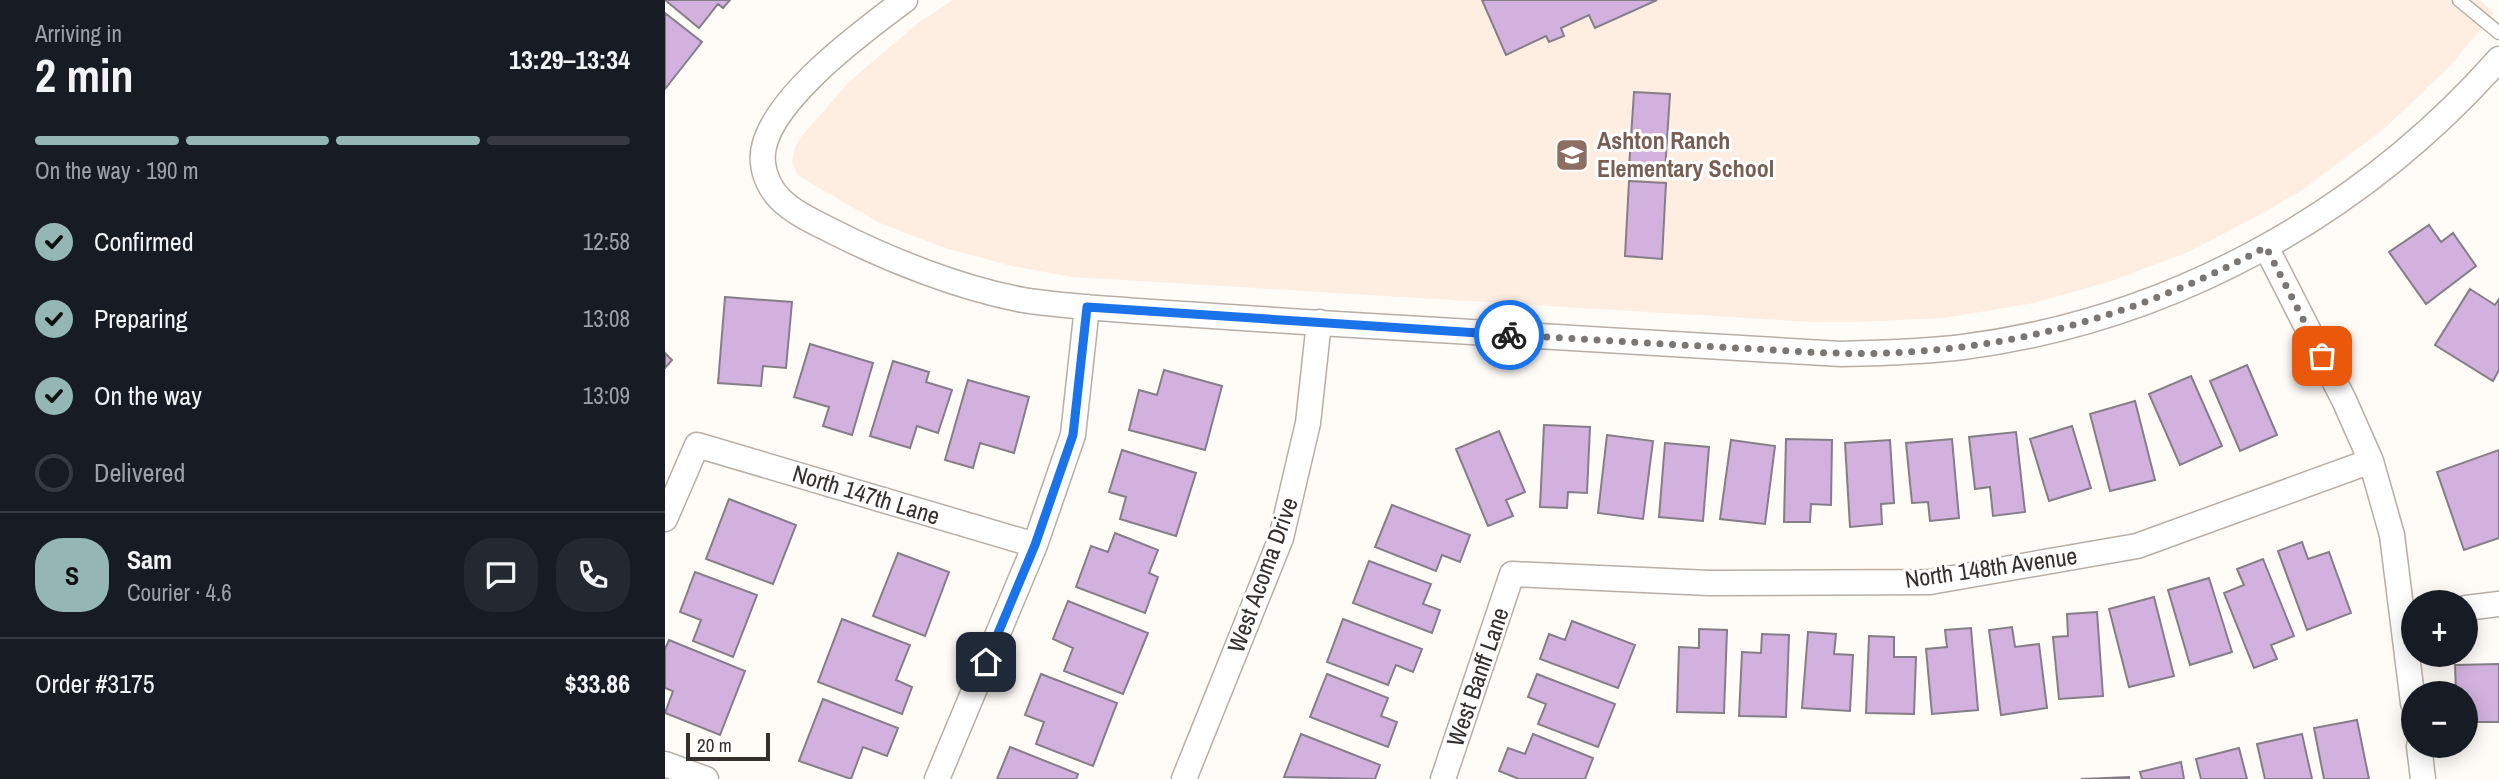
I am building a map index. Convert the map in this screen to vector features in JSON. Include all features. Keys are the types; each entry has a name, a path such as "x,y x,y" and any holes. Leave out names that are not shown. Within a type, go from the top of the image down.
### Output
{"street":[{"path":"905,0 822,67 782,111 766,137 762,162 769,183 783,202 814,222 903,262 972,287 1018,299 1087,307 1841,354 1906,352 2000,341 2101,317 2191,285 2266,247 2344,199 2432,128 2499,59"},
{"path":"2266,247 2344,400 2371,461 2392,535 2403,590"},
{"path":"937,779 1035,545 1073,435 1087,307"},
{"name":"West Acoma Drive","path":"1184,779 1281,538 1308,423 1319,323"},
{"name":"North 147th Lane","path":"665,519 697,445 1035,545"},
{"name":"North 148th Avenue","path":"1512,574 1709,583 1930,582 2137,546 2371,461"},
{"name":"West Banff Lane","path":"1443,779 1512,574"},
{"path":"2478,607 2499,604"},
{"path":"2420,758 2423,779"},
{"path":"665,764 706,779"}],"lane":[{"path":"2459,0 2499,33"}],"shaded area":[{"name":"Ashton Ranch Elementary School","path":"953,0 2480,0 2494,13 2452,64 2385,128 2302,190 2188,252 2111,281 2034,303 1944,318 1812,322 1073,277 1012,266 945,248 880,223 798,175 792,162 801,137 849,82 917,24"}],"building":[{"path":"665,0 730,0 723,8 718,4 699,28"},
{"path":"1482,0 1657,0 1595,28 1589,15 1561,28 1564,36 1549,42 1546,36 1506,55"},
{"path":"665,13 702,42 665,89"},
{"path":"1634,92 1670,94 1665,170 1629,168"},
{"path":"1629,181 1666,183 1662,259 1625,256"},
{"path":"2429,225 2441,242 2453,233 2476,266 2426,304 2389,252"},
{"path":"2470,289 2495,305 2499,299 2499,370 2493,381 2435,345"},
{"path":"725,297 792,302 786,368 763,366 761,386 718,383"},
{"path":"810,344 873,363 852,435 823,426 829,407 794,397"},
{"path":"665,353 672,360 665,368"},
{"path":"893,361 929,372 926,382 952,390 938,433 917,426 910,448 870,436"},
{"path":"2247,365 2277,435 2240,451 2210,381"},
{"path":"1164,370 1222,386 1205,450 1129,430 1139,390 1157,395"},
{"path":"2191,376 2222,446 2180,465 2149,394"},
{"path":"968,380 1029,397 1014,453 980,443 973,468 945,460"},
{"path":"2135,401 2155,480 2110,491 2090,414"},
{"path":"1544,425 1590,427 1587,493 1568,492 1567,508 1540,507"},
{"path":"2072,426 2091,488 2049,501 2030,439"},
{"path":"1499,431 1525,492 1506,500 1513,516 1488,526 1456,449"},
{"path":"2016,432 2025,512 1993,516 1990,487 1975,489 1969,437"},
{"path":"1607,435 1653,441 1643,519 1598,513"},
{"path":"1786,439 1832,440 1831,505 1811,504 1810,522 1784,522"},
{"path":"1952,439 1959,518 1930,521 1928,502 1912,503 1906,443"},
{"path":"1731,440 1775,446 1765,524 1720,519"},
{"path":"1890,440 1894,503 1881,504 1882,524 1850,527 1845,443"},
{"path":"1665,443 1709,447 1703,521 1659,517"},
{"path":"1122,450 1196,473 1176,536 1120,519 1126,497 1109,492"},
{"path":"2499,450 2499,538 2464,550 2437,472"},
{"path":"729,499 796,525 773,584 706,559"},
{"path":"1392,505 1470,535 1460,562 1442,555 1436,571 1375,547"},
{"path":"1115,533 1158,550 1149,573 1158,577 1145,613 1076,587 1091,546 1108,552"},
{"path":"2302,542 2308,559 2329,552 2351,613 2307,630 2278,551"},
{"path":"898,553 949,572 925,636 873,616"},
{"path":"2263,559 2294,636 2271,645 2277,659 2254,668 2224,593 2244,585 2237,569"},
{"path":"1369,561 1431,584 1423,604 1440,610 1432,633 1353,603"},
{"path":"695,572 757,595 733,657 693,641 701,620 680,612"},
{"path":"2209,578 2232,652 2190,665 2168,590"},
{"path":"2154,597 2174,676 2129,687 2109,609"},
{"path":"1068,601 1148,633 1123,694 1064,671 1073,648 1053,639"},
{"path":"2097,612 2103,696 2059,699 2053,637 2068,636 2067,614"},
{"path":"842,619 910,645 896,680 912,687 902,714 818,682"},
{"path":"1343,619 1422,649 1413,672 1396,665 1388,685 1327,662"},
{"path":"1572,621 1635,645 1618,688 1540,659 1549,634 1565,640"},
{"path":"2012,627 2015,647 2039,644 2047,708 2001,715 1989,630"},
{"path":"1971,628 1978,710 1932,714 1926,649 1947,647 1945,630"},
{"path":"1699,629 1727,630 1724,713 1677,712 1679,647 1699,648"},
{"path":"1808,632 1836,634 1834,654 1853,655 1850,711 1802,708"},
{"path":"1762,634 1789,635 1786,717 1739,716 1742,652 1761,653"},
{"path":"1869,636 1894,637 1894,657 1916,657 1914,714 1866,713"},
{"path":"669,640 745,671 720,735 665,713 673,691 665,688 665,649"},
{"path":"2478,664 2499,664 2499,722 2478,722 2478,681 2456,681 2455,667 2478,667"},
{"path":"1041,674 1117,703 1093,766 1036,744 1044,722 1025,715"},
{"path":"1327,674 1388,698 1381,716 1397,722 1388,747 1310,717"},
{"path":"1537,674 1615,704 1598,747 1538,724 1546,704 1528,697"},
{"path":"823,699 898,728 887,756 863,747 851,779 799,761"},
{"path":"2357,720 2369,779 2324,779 2314,728"},
{"path":"1301,734 1380,765 1375,779 1284,777"},
{"path":"1533,734 1593,758 1585,779 1519,779 1499,771 1508,748 1525,754"},
{"path":"2302,734 2312,779 2265,779 2257,744"},
{"path":"1010,747 1078,774 1076,779 997,779"},
{"path":"2239,748 2247,779 2201,779 2196,759"},
{"path":"2181,762 2184,779 2142,779 2140,772"},
{"path":"2129,777 2129,779 2081,779"}],"way so far":[{"path":"1509,335 1841,354 1906,352 1965,346 2068,327 2131,308 2191,285 2266,247 2322,356"}],"place":[{"name":"Ashton Ranch Elementary School","path":"1572,155"}],"route":[{"path":"986,662 1035,545 1073,435 1087,307 1509,335"}]}
